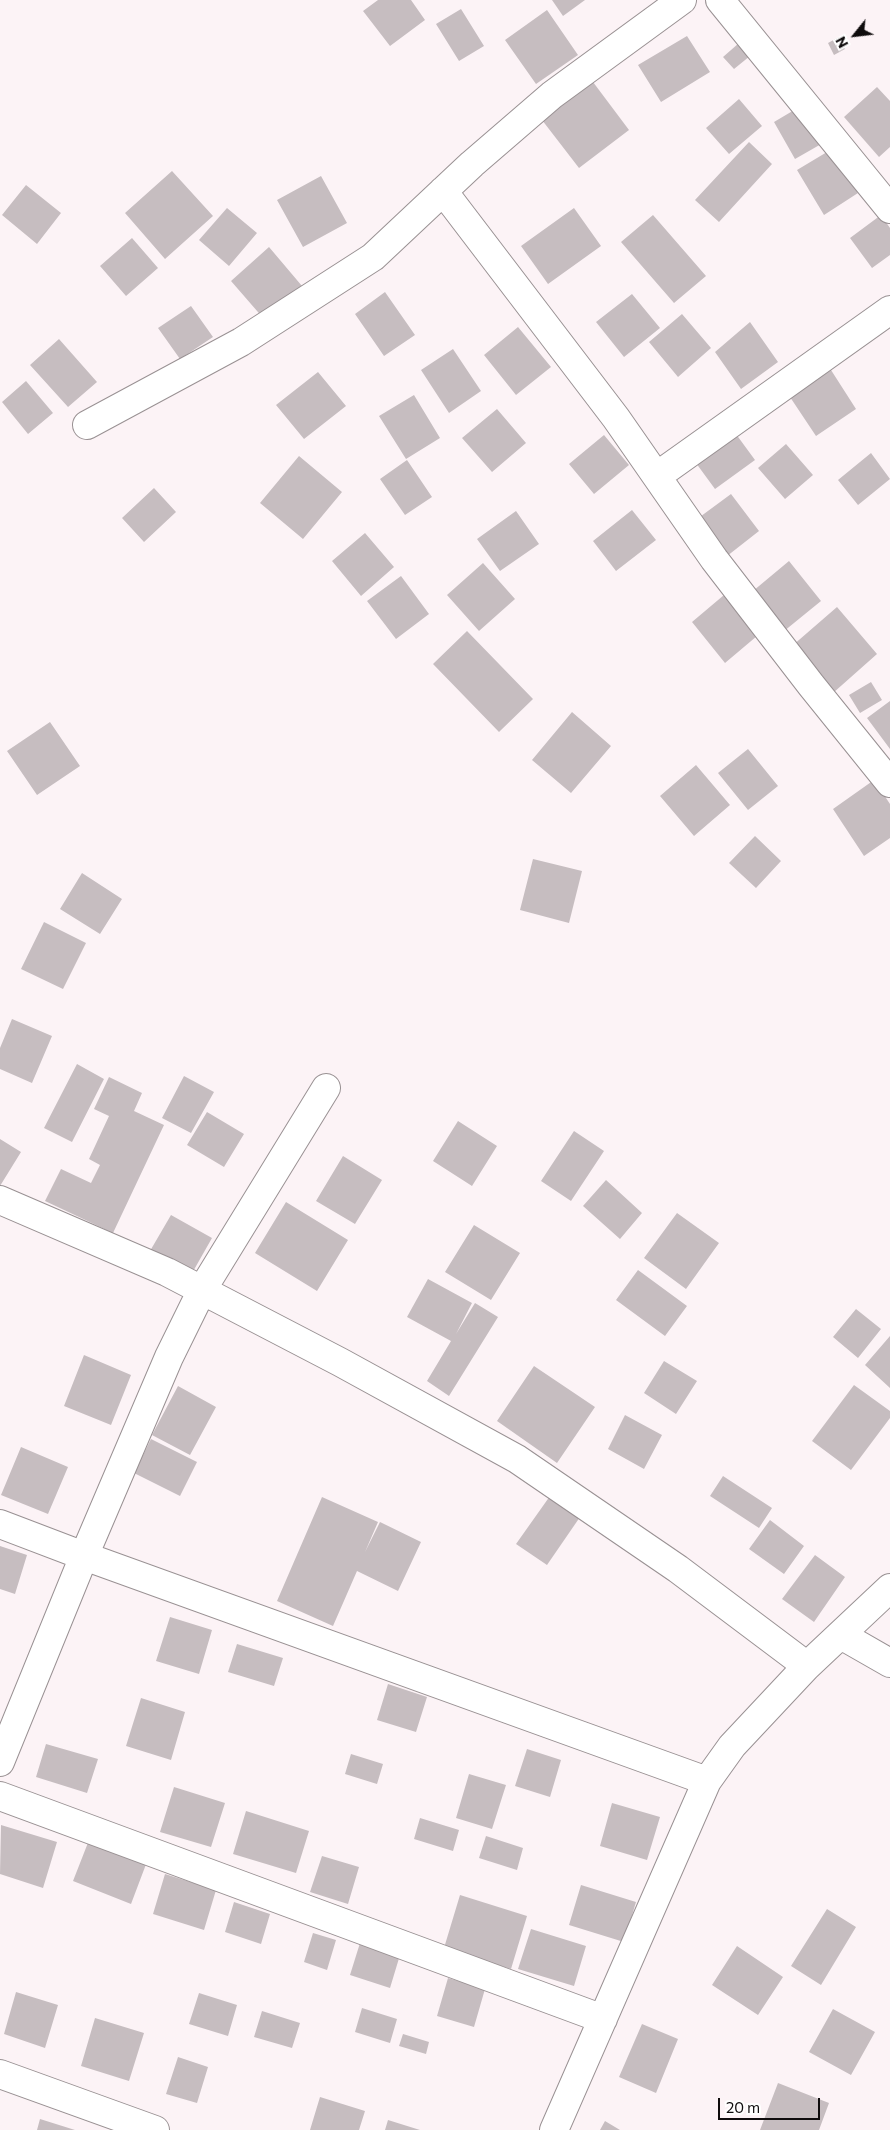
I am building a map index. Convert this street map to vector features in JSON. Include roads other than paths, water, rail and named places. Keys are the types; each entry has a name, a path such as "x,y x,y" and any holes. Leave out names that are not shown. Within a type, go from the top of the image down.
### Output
{"street":[{"path":"87,425 241,342 373,257 443,191 552,95 682,0"},
{"path":"720,0 890,209"},
{"path":"443,191 616,418 714,559 811,685 890,783"},
{"path":"657,476 890,310"},
{"path":"0,1762 84,1556 169,1357 202,1290 326,1088"},
{"path":"0,1200 167,1272 340,1362 517,1459 678,1569 807,1666"},
{"path":"0,1524 707,1781"},
{"path":"554,2130 707,1781 732,1746 807,1666 890,1588"},
{"path":"842,1635 890,1663"},
{"path":"0,1796 603,2019"},
{"path":"0,2074 155,2130"}]}
